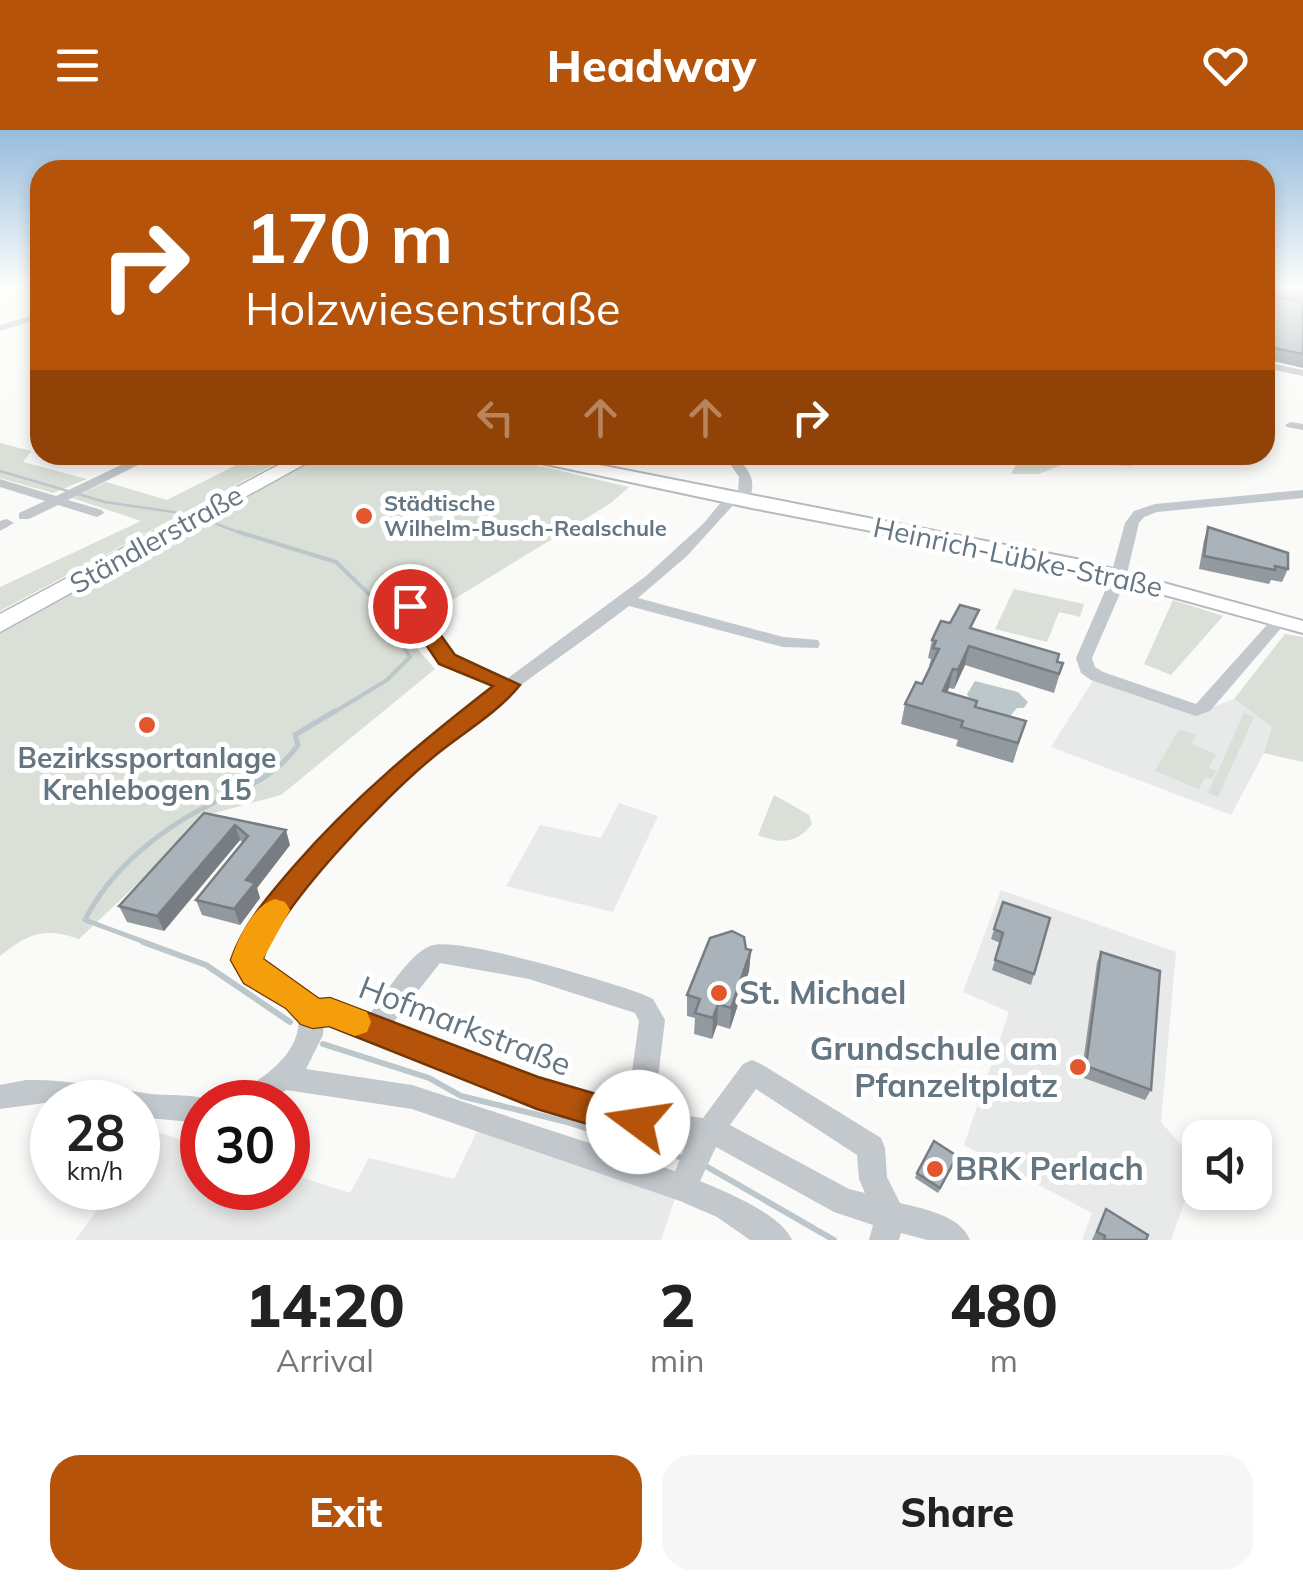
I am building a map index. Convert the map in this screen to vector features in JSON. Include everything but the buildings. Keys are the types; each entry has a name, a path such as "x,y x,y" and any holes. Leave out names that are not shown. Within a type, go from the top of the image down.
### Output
{"highway":[{"name":"Ständlerstraße","path":"0,620 283,465"},
{"name":"Ständlerstraße","path":"0,620 292,465"}],"main road":[{"path":"579,465 735,495"},
{"path":"603,465 735,495"},
{"name":"Heinrich-Lübke-Straße","path":"735,495 1120,570 1303,616"},
{"name":"Heinrich-Lübke-Straße","path":"1120,570 1303,626"}],"street":[{"path":"1275,367 1303,374"},
{"path":"24,516 130,465"},
{"path":"410,606 447,659 509,685 692,541 735,495 733,465"},
{"path":"0,483 96,513"},
{"path":"1280,620 1204,707 1185,707 1087,670 1084,658 1120,570 1132,522 1146,510 1303,494"},
{"path":"622,599 784,642 812,644"},
{"name":"Hofmarkstraße","path":"509,685 418,756 345,826 284,898 252,944 247,960 256,974 297,998 313,1014 330,1012 537,1093 638,1122 695,1160"},
{"path":"373,1029 427,959 438,954 529,970 633,1000 644,1006 652,1020 638,1122"},
{"path":"282,1080 309,1038 313,1014"},
{"path":"695,1160 752,1072 872,1148 873,1179 886,1230"},
{"path":"286,1078 412,1097 695,1160 727,1207 778,1240"},
{"path":"0,1097 22,1092 67,1091 180,1107"},
{"path":"695,1160 720,1134 844,1202 886,1230 934,1228 956,1240"}],"shaded area":[{"path":"0,443 30,451 23,462 30,465 87,479 53,493 0,478"},
{"path":"236,465 273,465 0,611 0,587 141,521 72,498 106,482 167,500"},
{"path":"299,465 536,465 629,487 611,503 402,631 435,669 281,795 211,814 79,939 56,933 37,934 0,956 0,629"},
{"path":"1016,465 1061,465 1039,474 1011,474"},
{"path":"1014,589 1084,604 1080,617 1059,612 1047,642 995,629"},
{"path":"1173,600 1223,616 1171,675 1144,664"},
{"path":"1285,634 1303,637 1303,762 1264,753 1272,727 1234,699"},
{"path":"1094,679 1193,714 1234,699 1272,727 1264,753 1231,815 1051,747"},
{"path":"975,681 1018,692 1028,702 1007,720 975,709 967,694"},
{"path":"1244,713 1254,717 1218,797 1208,793"},
{"path":"1179,729 1196,735 1192,744 1216,754 1209,768 1216,771 1212,779 1205,777 1199,789 1155,771"},
{"path":"774,795 809,815 812,824 794,839 781,841 758,835"},
{"path":"619,803 658,816 613,912 506,886 540,825 601,838"},
{"name":"Grundschule am Pfanzeltplatz","path":"1001,890 1176,952 1161,1122 1182,1146 1182,1209 1171,1240 1082,1240 1092,1213 964,1145 1009,1012 963,992"},
{"path":"480,1125 677,1193 661,1240 75,1240 97,1210 160,1210 160,1133 180,1140 180,1210 310,1210 310,1180 350,1193 369,1158 454,1179"}],"waterway":[{"path":"0,471 105,502 180,513"},
{"path":"206,520 246,535"},
{"path":"239,532 336,562 371,596 410,657 387,680 331,714"},
{"path":"150,944 85,920 108,884 172,826 269,774 298,745 295,735 335,711"},
{"path":"143,942 206,965 290,1022"},
{"path":"323,1044 429,1078 461,1096 563,1121 686,1159"},
{"path":"704,1165 834,1240"}],"slow traffic":[{"path":"275,910 252,944 247,960 256,974 297,998 313,1014 330,1012 355,1022"}],"place":[{"name":"Städtische Wilhelm-Busch-Realschule","path":"364,516"},
{"name":"Bezirkssportanlage Krehlebogen 15","path":"147,725"},
{"name":"St. Michael","path":"719,993"},
{"name":"Grundschule am Pfanzeltplatz","path":"1078,1067"},
{"name":"BRK Perlach","path":"935,1169"}],"route":[{"path":"410,606 447,659 509,685 418,756 345,826 284,898 252,944 247,960 256,974 297,998 313,1014 330,1012 537,1093 638,1122"}]}
